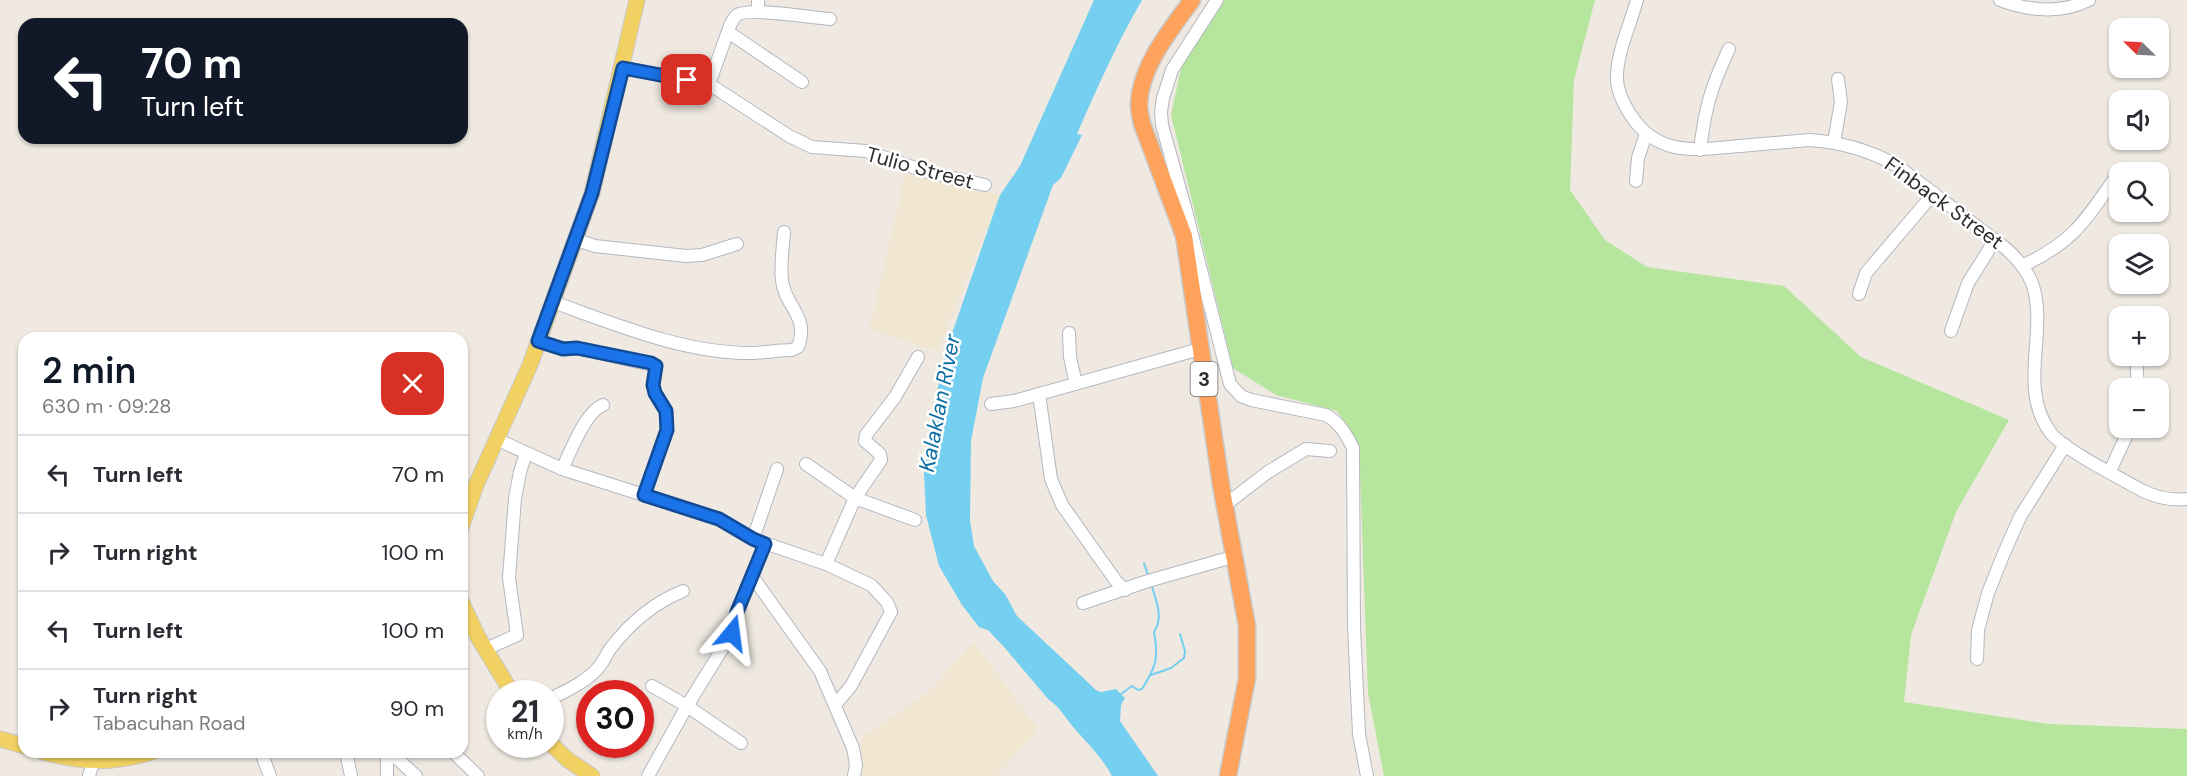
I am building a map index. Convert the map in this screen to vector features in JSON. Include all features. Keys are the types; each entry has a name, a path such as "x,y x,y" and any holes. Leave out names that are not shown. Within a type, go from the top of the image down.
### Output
{"highway":[{"name":"3","path":"1192,0 1153,57 1143,82 1139,106 1142,124 1184,236 1225,505 1248,626 1247,678 1228,776"}],"main road":[{"path":"468,508 538,341 592,193 623,68 637,0"},
{"path":"468,614 504,680"},
{"path":"0,739 18,744"},
{"path":"564,756 592,776"},
{"path":"69,758 91,763 130,758"}],"street":[{"path":"1217,0 1172,70 1163,98 1162,125 1230,384 1241,396 1251,400 1326,415 1345,432 1353,448 1354,627 1359,734 1368,776"},
{"name":"Finback Street","path":"1637,0 1616,77 1619,93 1626,107 1646,134 1660,143 1679,149 1700,150 1809,140 1834,142 1880,156 1899,167 1995,240 2018,259 2022,266 2032,285 2035,300 2033,382 2042,418 2051,434 2065,445 2156,497 2171,500 2187,499"},
{"path":"2000,0 2014,6 2038,10 2064,8 2089,0"},
{"path":"709,84 728,32 737,15 758,6 830,19"},
{"path":"728,32 802,81"},
{"path":"1700,150 1707,101 1712,84 1729,49"},
{"name":"Tulio Street","path":"623,68 709,84 789,136 812,147 866,151 927,172 985,185"},
{"path":"1834,142 1841,102 1838,79"},
{"path":"1636,181 1638,158 1646,134"},
{"path":"2022,266 2056,248 2069,238 2083,225 2109,187"},
{"path":"1860,294 1862,283 1872,266 1934,193"},
{"path":"553,302 644,335 684,344 750,353 792,350 798,347 801,339 801,324 785,294 782,281 784,232"},
{"path":"574,239 595,246 686,256 702,255 737,244"},
{"path":"1951,331 1968,283 1995,240"},
{"path":"1069,333 1070,357 1076,384"},
{"path":"538,341 563,349 577,348 651,363 656,366 653,385 666,411 667,430 644,495"},
{"path":"991,404 1014,401 1200,349"},
{"path":"826,564 855,498 881,460 880,454 865,441 866,435 895,397 918,357"},
{"path":"1039,394 1050,479 1062,505 1116,581 1125,590"},
{"path":"562,469 589,416 596,408 603,405"},
{"path":"2110,471 2125,438"},
{"path":"496,439 562,469 719,519 753,539 826,564 871,585 887,602 891,612 850,686 835,705"},
{"path":"1977,659 1978,630 1988,593 2004,553 2020,517 2065,445"},
{"path":"1225,505 1268,472 1306,448 1330,452"},
{"path":"486,649 516,634 508,578 515,498 526,453"},
{"path":"806,464 855,498 915,520"},
{"path":"753,539 777,469"},
{"path":"648,776 687,706 732,633 737,612 765,544"},
{"path":"1083,603 1148,581 1236,556"},
{"path":"752,576 820,671 853,748 856,765 854,776"},
{"path":"564,692 580,683 597,669 628,627 645,612 663,599 683,591"},
{"path":"654,687 687,706 741,743"},
{"path":"263,758 270,776"},
{"path":"347,758 351,776"},
{"path":"387,776 388,758"},
{"path":"396,758 416,776"},
{"path":"459,758 478,776"}],"shaded area":[{"path":"906,170 1000,195 938,351 869,330"},
{"path":"974,642 1039,730 996,776 863,776 861,738 929,691"}],"green space":[{"path":"1224,0 1595,0 1574,80 1570,190 1605,240 1647,267 1784,286 1861,357 2009,420 1956,512 1911,635 1904,702 2049,724 2187,729 2187,776 1384,776 1368,693 1359,445 1337,411 1276,395 1233,368 1171,115 1182,64"}],"water":[{"name":"Kalaklan River","path":"1094,0 1142,0 1116,49 1077,134 1082,135 1061,178 1053,185 983,378 971,441 970,521 974,546 993,581 1005,594 1017,616 1096,690 1101,692 1116,689 1125,698 1121,705 1120,721 1158,776 1112,776 1060,710 1004,647 988,630 979,627 962,605 939,566 926,515 924,473 936,396 948,345 1000,195 1020,166"}],"waterway":[{"path":"1144,563 1149,578"},
{"path":"1121,694 1132,686 1138,690 1142,689 1155,662 1154,632 1159,615 1152,586"},
{"path":"1151,675 1171,668 1184,658 1185,651 1180,634"}],"route":[{"path":"687,80 623,68 592,193 538,341 563,349 577,348 651,363 656,366 653,385 668,420 667,430 644,495 719,519 765,544 737,612 732,633"}]}
